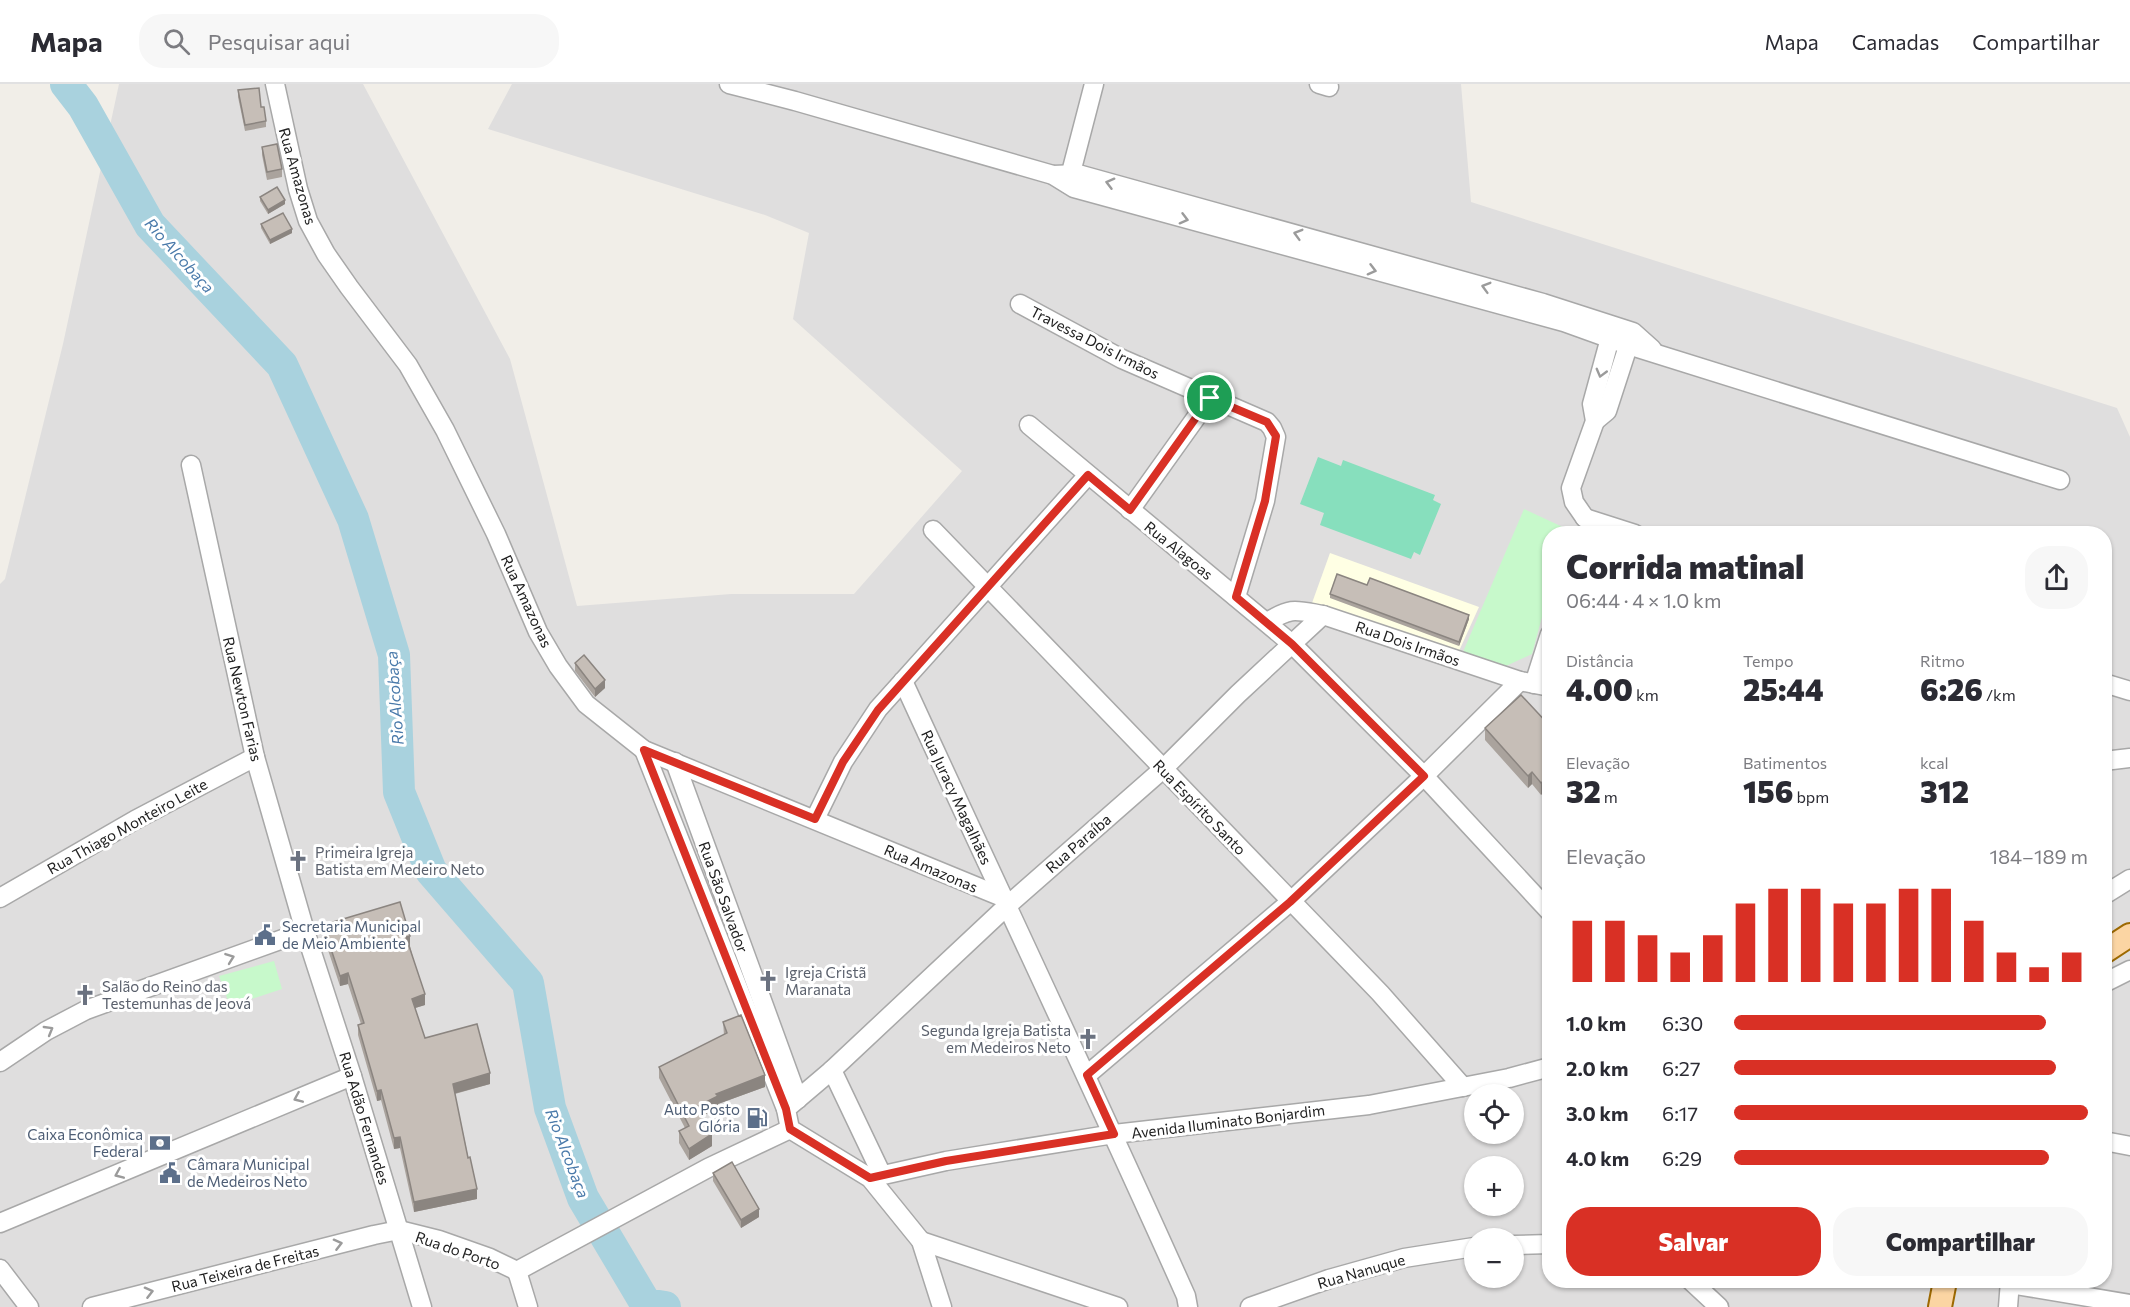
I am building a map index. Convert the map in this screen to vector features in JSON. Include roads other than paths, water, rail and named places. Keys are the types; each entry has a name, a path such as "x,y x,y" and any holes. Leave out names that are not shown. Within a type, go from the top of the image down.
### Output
{"main road":[{"path":"2112,947 2130,935"},
{"path":"1940,1307 1944,1288"}],"street":[{"name":"Rua Amazonas","path":"275,84 298,189 308,221 326,254 414,374 450,440 496,534 538,632 558,666 586,704 644,750 815,819 1005,901"},
{"path":"729,84 798,92 1064,178 1235,224 1612,332 1630,338 1656,353 2060,480"},
{"path":"1064,178 1094,84"},
{"name":"Travessa Dois Irmãos","path":"1020,304 1122,359 1267,422 1276,436 1265,501 1236,597"},
{"path":"1583,526 1570,488 1594,421 1592,404 1612,332"},
{"path":"1594,421 1607,411 1630,338"},
{"path":"1130,510 1210,398"},
{"name":"Rua Alagoas","path":"1029,425 1292,644 1424,776 1542,903"},
{"name":"Rua Newton Farias","path":"191,465 255,757 305,931"},
{"path":"815,819 843,762 878,710 1088,475"},
{"name":"Rua Espírito Santo","path":"933,530 1380,993 1463,1087"},
{"name":"Rua Dois Irmãos","path":"1267,622 1284,612 1299,611 1323,615 1534,684"},
{"name":"Rua Paraíba","path":"792,1104 832,1070 1005,901 1163,769 1238,694 1323,615"},
{"path":"1087,1075 1290,902 1424,776 1534,684 1542,659"},
{"name":"Rua Juracy Magalhães","path":"903,681 1114,1134 1186,1296 1188,1307"},
{"path":"2112,686 2130,692"},
{"name":"Rua São Salvador","path":"644,750 792,1104"},
{"name":"Rua Thiago Monteiro Leite","path":"0,898 135,820 255,757"},
{"path":"2112,760 2130,758"},
{"name":"Rua São Salvador","path":"675,762 792,1104"},
{"path":"2112,890 2130,879"},
{"path":"0,1062 46,1031 86,1010 305,931"},
{"name":"Rua Adão Fernandes","path":"305,931 422,1307"},
{"path":"2112,979 2130,970"},
{"name":"Avenida Iluminato Bonjardim","path":"876,1177 946,1161 1114,1134 1369,1105 1542,1069"},
{"path":"832,1070 876,1177 921,1241 942,1307"},
{"path":"0,1223 352,1076"},
{"path":"790,1129 792,1104"},
{"path":"790,1129 876,1177"},
{"path":"528,1307 517,1271 708,1168 790,1129"},
{"path":"2112,1143 2130,1146"},
{"name":"Rua do Porto","path":"399,1230 439,1240 490,1258 517,1271"},
{"name":"Rua Teixeira de Freitas","path":"92,1307 374,1234 399,1230"},
{"path":"921,1241 1118,1307"},
{"path":"1524,1245 1542,1244"},
{"name":"Rua Nanuque","path":"1250,1307 1329,1279 1404,1258 1464,1249"},
{"path":"0,1269 29,1307"},
{"path":"1699,1288 1719,1307"},
{"path":"2007,1307 2009,1288"},
{"path":"2043,1288 2130,1304"}],"waterway":[{"name":"Rio Alcobaça","path":"66,84 83,106 150,225 282,365 353,519 394,655 399,792 431,871 528,983 550,1108 583,1198 646,1304 665,1307"}],"place":[{"name":"Primeira Igreja Batista em Medeiro Neto","path":"298,861"},
{"name":"Secretaria Municipal de Meio Ambiente","path":"265,935"},
{"name":"Igreja Cristã Maranata","path":"768,981"},
{"name":"Salão do Reino das Testemunhas de Jeová","path":"85,995"},
{"name":"Segunda Igreja Batista em Medeiros Neto","path":"1088,1039"},
{"name":"Auto Posto Glória","path":"757,1118"},
{"name":"Caixa Econômica Federal","path":"160,1143"},
{"name":"Câmara Municipal de Medeiros Neto","path":"170,1173"}]}
